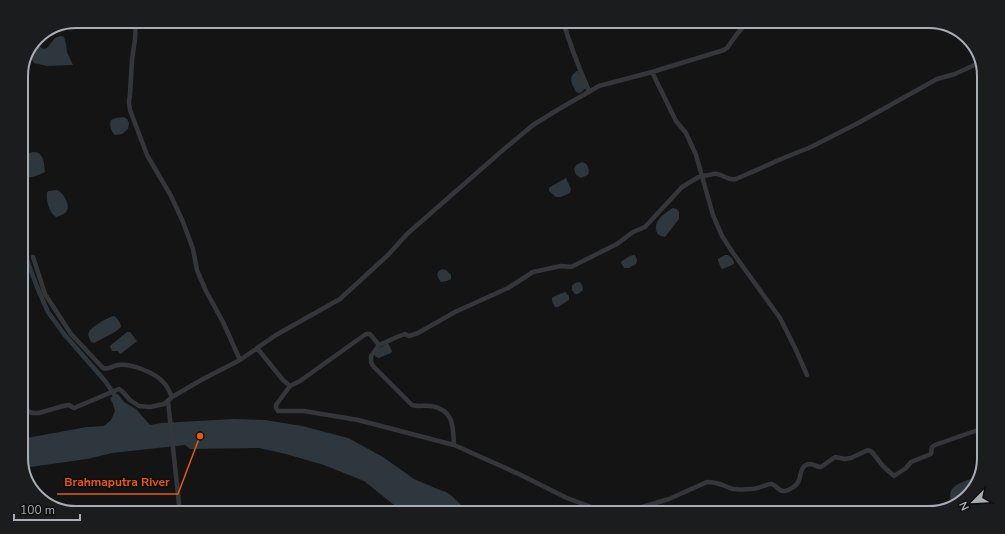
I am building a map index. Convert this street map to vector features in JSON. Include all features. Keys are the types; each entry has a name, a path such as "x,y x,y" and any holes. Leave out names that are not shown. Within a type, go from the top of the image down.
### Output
{"street":[{"path":"136,28 129,102 130,110 147,155 171,196 183,222 197,270 240,360"},
{"path":"565,28 589,91"},
{"path":"28,411 39,413 69,405 74,408 119,389 138,406 150,407 164,404 202,379 240,360 302,320 340,299 388,255 407,234 532,126 599,86 652,72 727,48 742,28"},
{"path":"454,445 453,426 451,418 447,413 432,406 412,405 373,366 371,356 379,345 405,334 410,336 418,333 455,312 508,288 533,272 561,266 571,267 617,244 633,232 645,227 682,188 702,175 705,176 717,173 729,179 736,179 811,147 860,122 937,79 955,74 975,64"},
{"path":"652,72 676,121 686,133 696,155 713,215 722,236 780,318 807,375"},
{"path":"33,256 45,294 71,334 103,368 107,369 119,365 132,366 152,374 164,383 170,399 172,442 179,506"},
{"path":"379,345 370,334 366,334 300,381 290,386 276,405 276,408 278,410 304,411 358,420 454,445 521,475 567,498 589,506"},
{"path":"258,348 290,386"},
{"path":"645,506 669,499 707,482 713,482 733,489 758,488 772,484 780,490 788,490 798,483 802,469 807,464 821,467 835,456 845,459 851,458 868,450 872,452 883,466 894,476 906,468 911,462 931,454 932,447 935,445 977,431"}],"shaded area":[{"path":"60,36 64,37 67,52 73,65 47,66 34,63 32,58 38,47 39,46 43,49 47,48 55,38"},
{"path":"577,71 586,88 580,93 576,92 571,81 572,76"},
{"path":"124,117 129,123 128,129 122,134 115,135 112,132 110,124 111,120"},
{"path":"37,152 41,156 44,162 45,172 28,178 28,153"},
{"path":"582,162 587,165 589,171 588,175 581,178 576,175 574,169 576,165"},
{"path":"566,178 571,189 570,193 561,197 556,197 549,191 549,188"},
{"path":"57,190 62,193 68,208 65,213 56,217 50,209 47,192"},
{"path":"673,208 677,209 679,212 679,219 665,237 660,236 656,232 658,220"},
{"path":"635,255 637,260 636,264 629,268 624,268 621,263 622,261"},
{"path":"725,255 732,258 734,264 723,269 721,268 718,259"},
{"path":"442,269 446,270 451,275 451,279 441,282 437,275"},
{"path":"579,282 582,285 583,290 578,294 575,294 572,290 572,286"},
{"path":"565,292 569,296 569,300 558,307 555,307 552,298"},
{"path":"113,316 118,320 121,327 115,332 94,343 91,342 88,334 90,330"},
{"path":"127,332 130,332 137,341 120,354 118,351 112,351 110,347 111,345"},
{"path":"388,343 392,351 391,353 379,358 376,357 374,354 379,348"},
{"path":"118,394 124,402 136,409 150,425 234,419 265,420 302,426 348,438 383,457 414,479 446,492 462,506 395,506 364,481 324,465 259,448 190,449 185,445 112,453 87,459 29,467 28,438 87,427 104,426 111,420 115,411 110,398"},
{"path":"953,488 953,500 951,501 950,494"}],"waterway":[{"path":"28,262 48,312 64,334 106,382 118,399"}],"place":[{"name":"Brahmaputra River","path":"200,436"}]}
